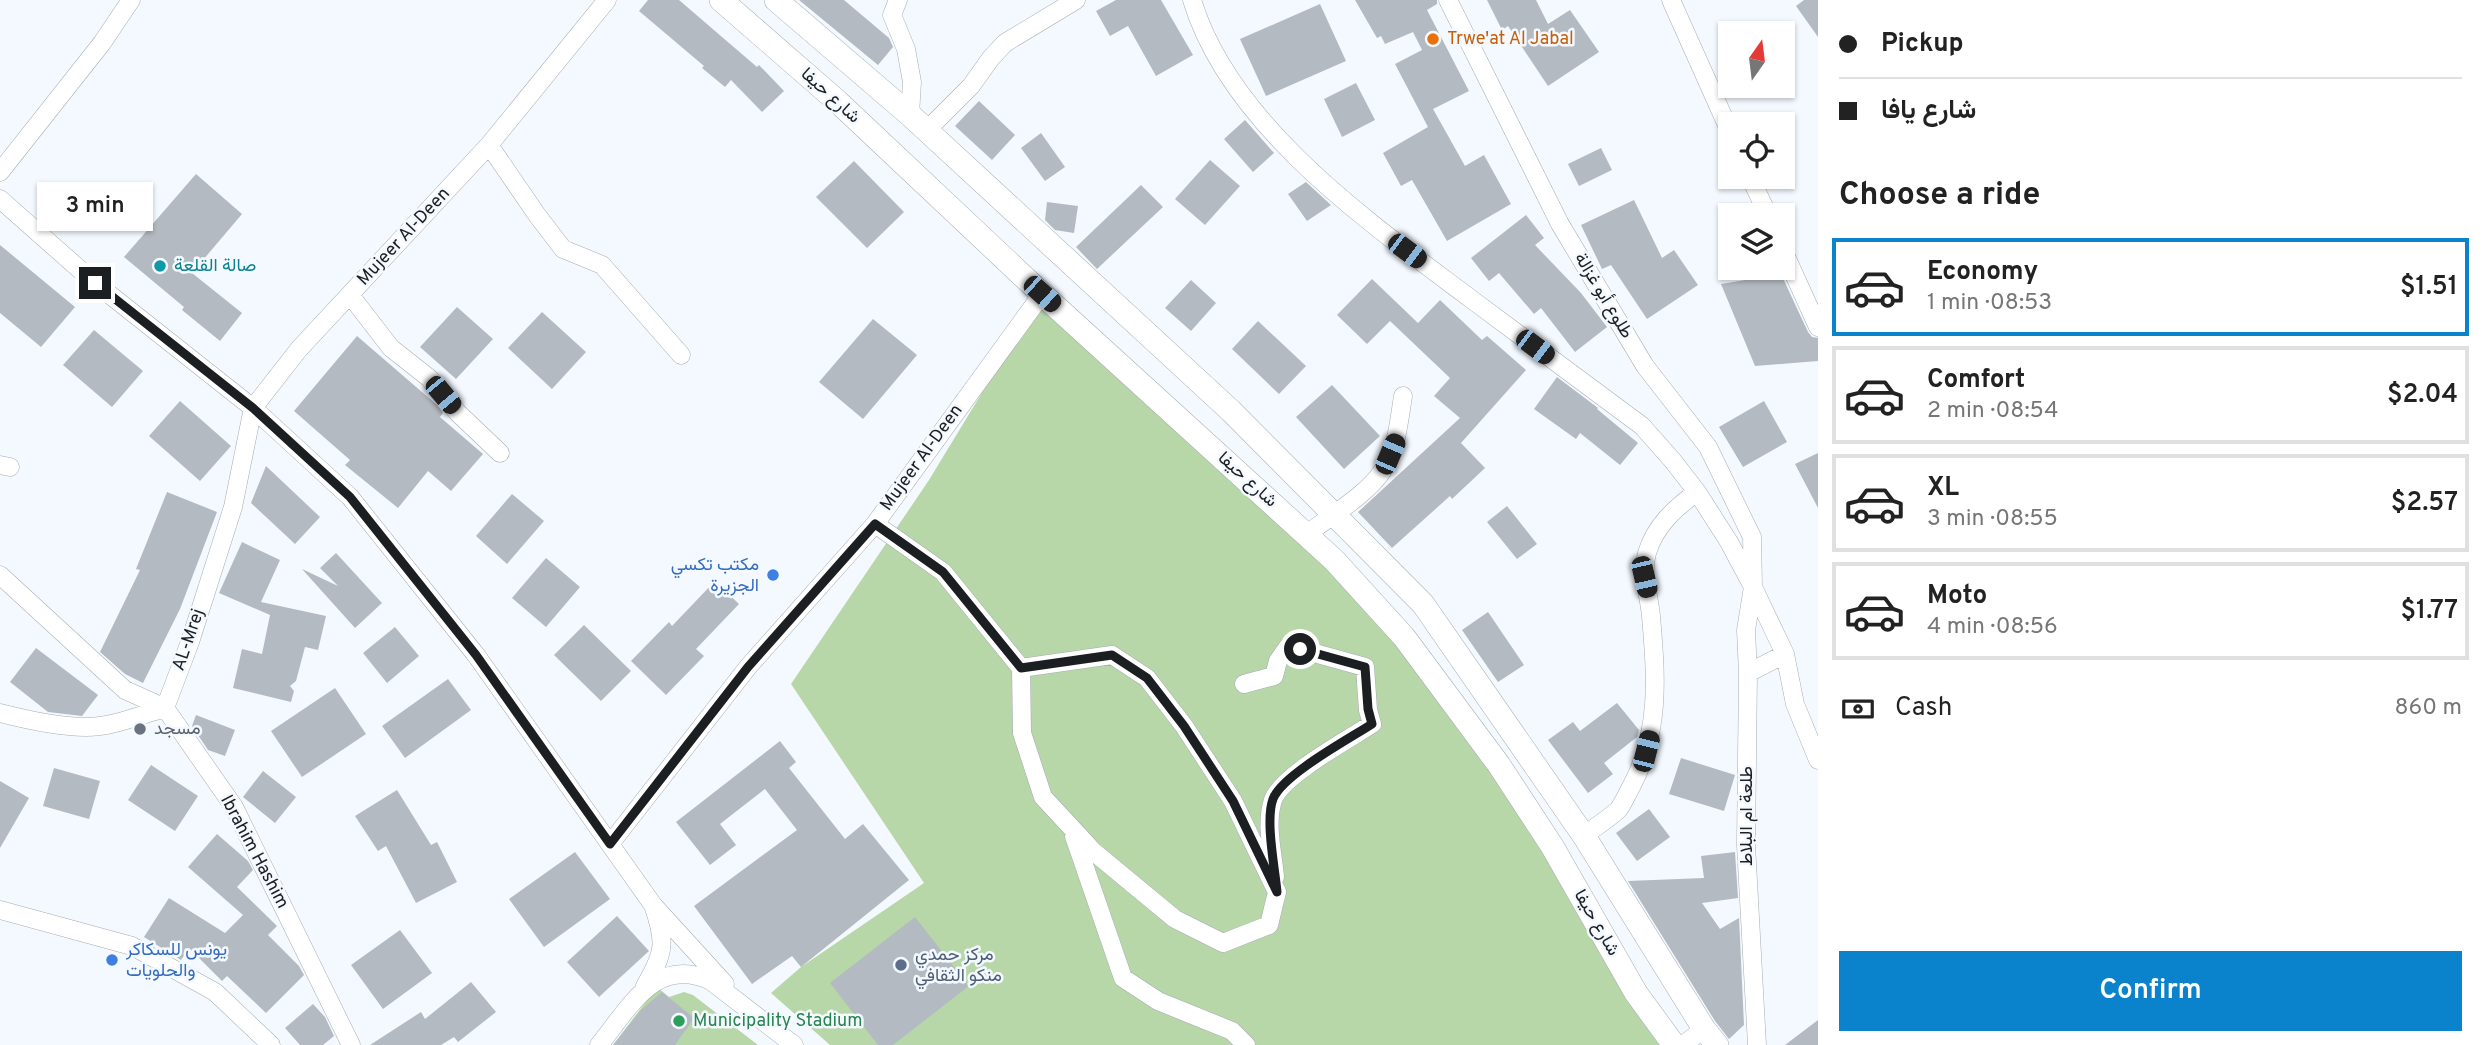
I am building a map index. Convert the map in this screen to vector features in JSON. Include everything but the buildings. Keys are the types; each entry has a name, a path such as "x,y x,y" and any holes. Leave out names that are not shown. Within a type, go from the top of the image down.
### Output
{"main road":[{"name":"شارع حيفا","path":"721,0 837,101 1042,294 1353,578 1388,617 1460,711 1536,821 1636,993 1674,1045"},
{"name":"شارع حيفا","path":"776,0 910,115 1231,411 1423,604 1584,836 1711,1037"}],"street":[{"path":"0,172 102,43 131,0"},
{"name":"Mujeer Al-Deen","path":"253,408 299,349 489,145 607,0"},
{"path":"898,0 892,15 906,49 912,82 910,115"},
{"path":"926,131 971,86 1005,43 1076,0"},
{"path":"1192,0 1215,56 1244,97 1273,132 1320,179 1407,251 1642,426 1673,461 1697,492 1729,542 1753,587 1785,654 1796,704 1818,760"},
{"name":"طلوع أبو غزالة","path":"1448,0 1560,224 1645,366 1708,447 1752,537 1753,587"},
{"path":"1671,0 1721,112"},
{"path":"489,145 563,249 602,265 681,355"},
{"path":"0,199 95,283 253,408 350,497 476,655 653,905 748,1010"},
{"path":"1795,276 1818,327"},
{"name":"Mujeer Al-Deen","path":"610,844 748,667 875,524 1042,294"},
{"path":"351,295 391,348 429,378 458,413 500,453"},
{"path":"1307,534 1368,487 1383,470 1397,437 1403,396"},
{"name":"AL-Mrej","path":"165,708 190,642 233,508 253,408"},
{"path":"1584,836 1619,808 1641,769 1655,714 1650,601 1644,577 1647,551 1664,521 1697,492"},
{"path":"875,524 943,572 1021,668 1022,733 1043,797 1094,852 1174,919 1223,943 1269,925 1277,892 1270,826 1273,799 1292,776 1372,724 1368,709 1365,667 1300,649 1287,648 1278,661 1274,676 1244,684"},
{"path":"0,575 125,690 165,708"},
{"name":"طلعة ام البلاط","path":"1753,587 1746,630 1746,845 1757,1045"},
{"path":"1746,630 1769,623"},
{"path":"1748,673 1785,654"},
{"path":"1021,668 1112,655 1147,678 1184,726 1233,801 1277,892"},
{"path":"0,713 29,720 87,727 165,708"},
{"name":"Ibrahim Hashim","path":"165,708 234,807 351,1045"},
{"path":"1070,826 1123,978 1158,1001 1233,1031 1246,1045"},
{"path":"646,989 655,969 663,933 653,905"},
{"path":"0,910 132,946 215,992 271,1045"},
{"path":"599,1045 646,989 666,975 681,972 697,974 711,981 794,1045"},
{"path":"1683,1045 1711,1037"}],"green space":[{"path":"1042,294 1404,637 1674,1045 830,1045 771,993 801,967 924,883 791,684 929,480"},
{"name":"Municipality Stadium","path":"657,987 669,997 684,992 693,995 758,1045 613,1045"}],"place":[{"name":"Trwe'at Al Jabal","path":"1433,39"},
{"name":"صالة القلعة","path":"160,266"},
{"name":"مكتب تكسي الجزيرة","path":"773,575"},
{"name":"مسجد","path":"140,729"},
{"name":"يونس للسكاكر والحلويات","path":"112,960"},
{"name":"مركز حمدي منكو الثقافي","path":"901,965"},
{"name":"Municipality Stadium","path":"679,1021"}],"route":[{"path":"95,283 253,408 350,497 476,655 610,844 748,667 875,524 943,572 1021,668 1112,655 1147,678 1184,726 1233,801 1277,892 1270,826 1273,799 1292,776 1372,724 1368,709 1365,667 1300,649"}]}
